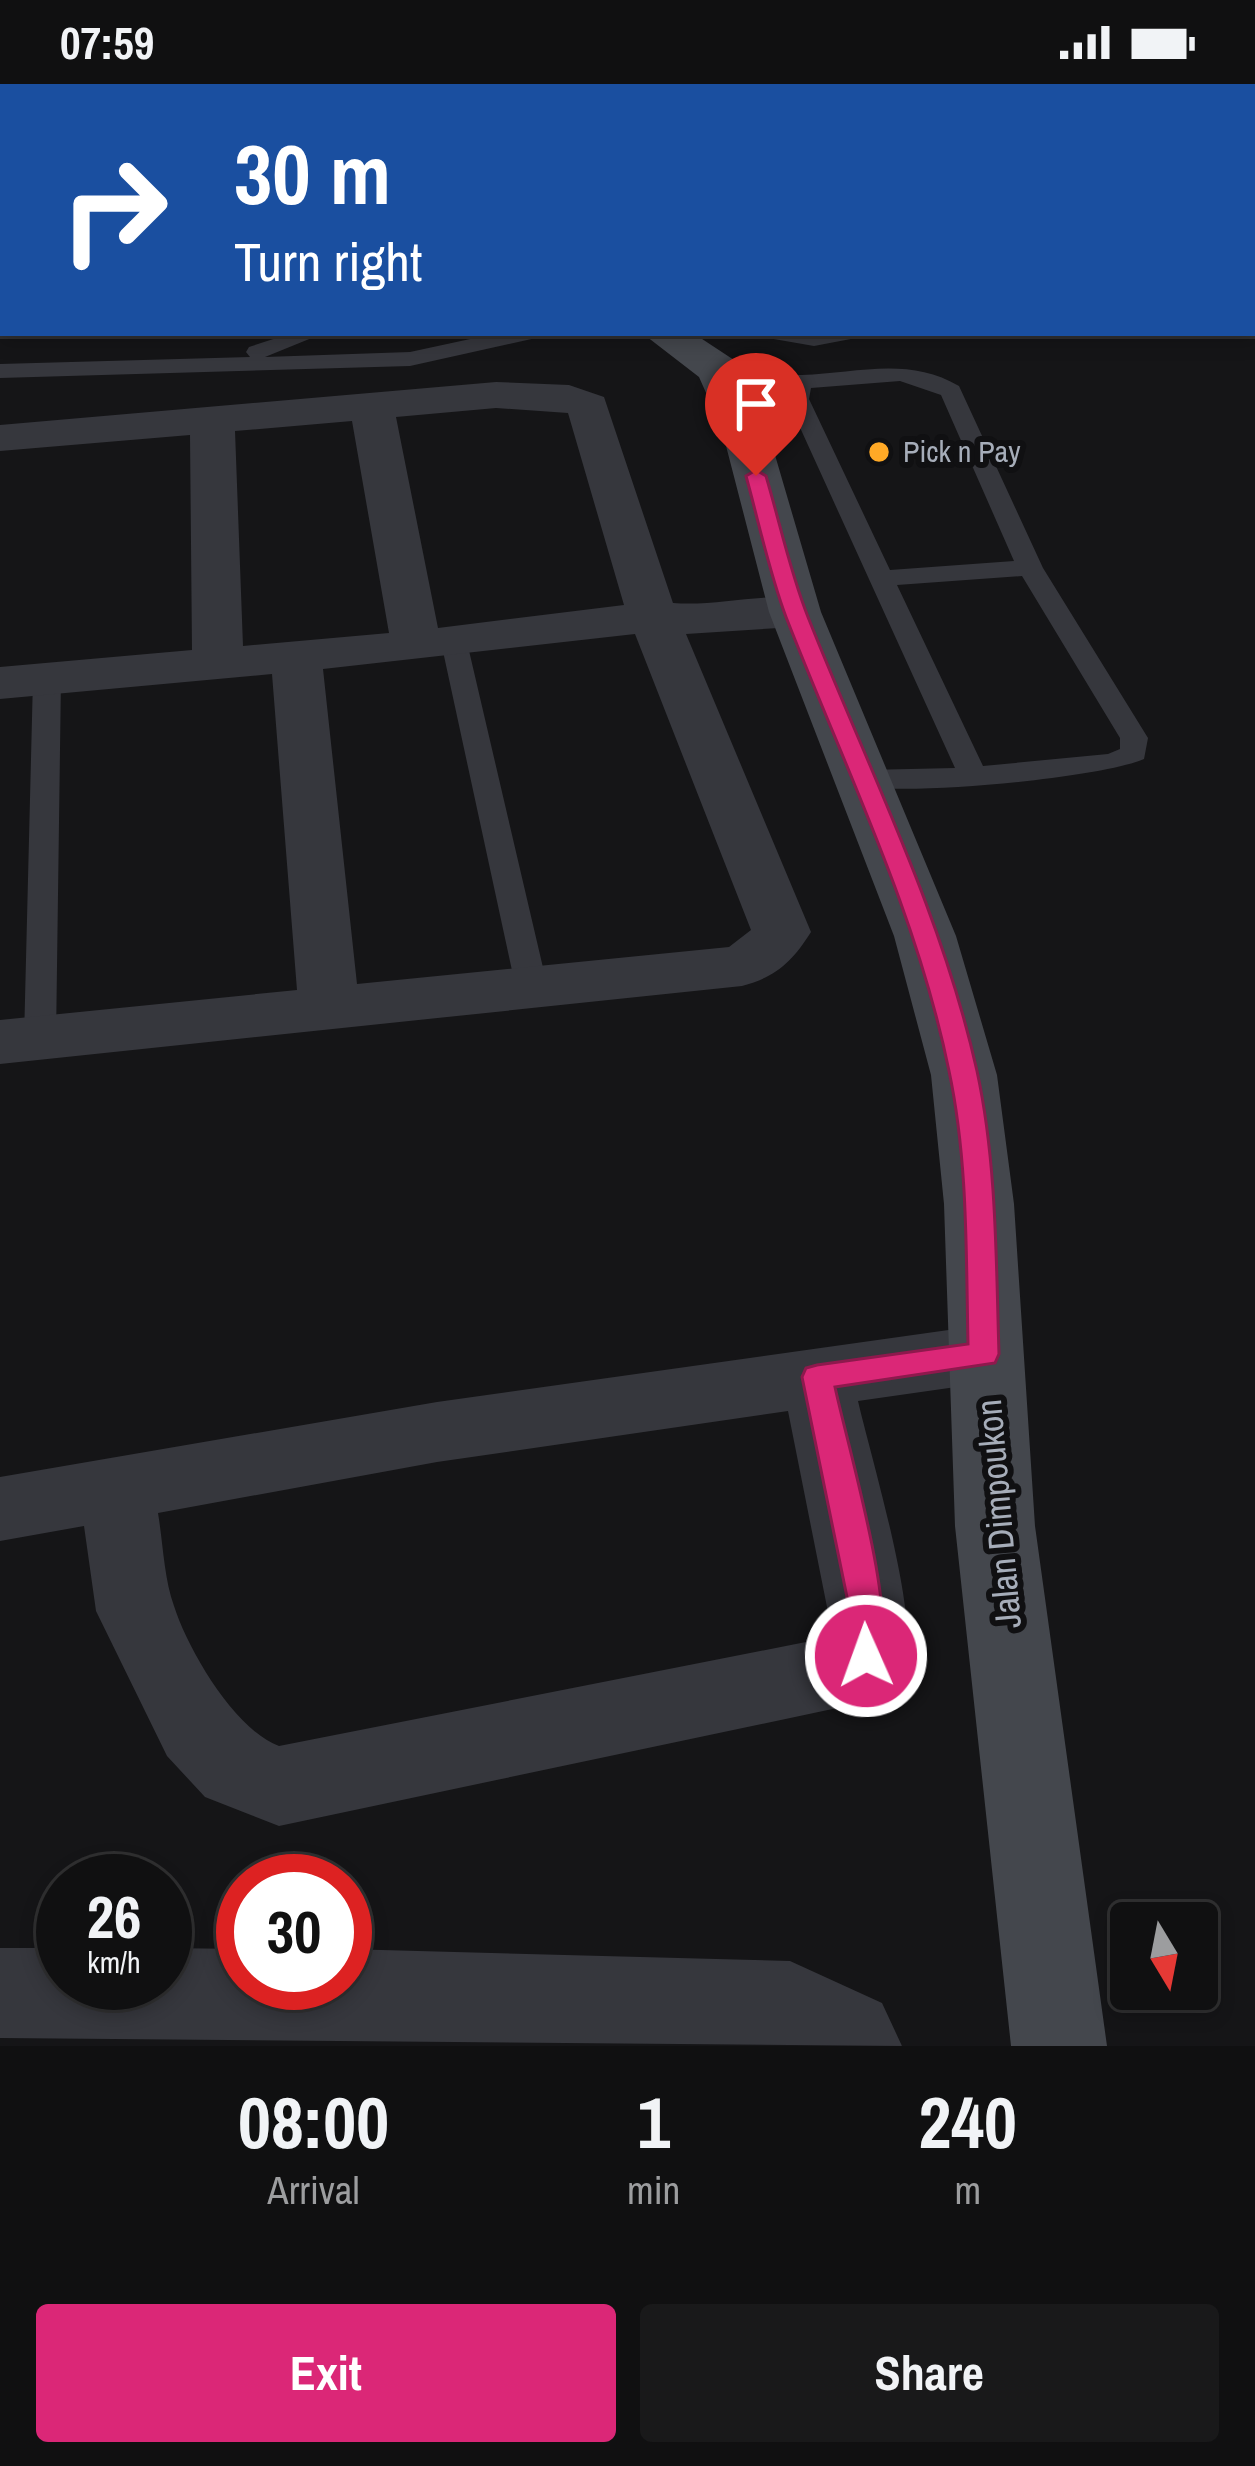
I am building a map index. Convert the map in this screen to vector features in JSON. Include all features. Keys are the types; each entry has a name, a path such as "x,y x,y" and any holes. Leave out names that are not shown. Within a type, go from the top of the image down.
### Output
{"street":[{"path":"585,84 659,84"},
{"name":"Jalan Dimpoukon","path":"691,351 747,438 791,599 925,936 964,1075 979,1204 994,1526 1024,1735 1059,2046"},
{"path":"0,438 496,395 569,398 588,406 635,570 781,932 766,952 742,965 20,1041"},
{"path":"371,404 435,643"},
{"path":"212,419 218,664"},
{"path":"24,680 435,643 657,616 699,620 791,599"},
{"path":"296,657 329,1011"},
{"path":"0,1509 437,1432 984,1354"},
{"path":"116,1487 135,1611 196,1729 236,1768 279,1786 856,1668 866,1656 866,1607 817,1377"},
{"path":"0,1993 421,1994 790,2006 850,2035 856,2046"}],"lane":[{"path":"227,362 304,336"},
{"path":"0,371 410,359 514,336"},
{"path":"795,336 831,336"},
{"path":"691,351 800,382 912,376 938,380 951,391 1030,568 1134,738 1134,753 1114,762 973,776 866,779"},
{"path":"800,382 798,399 973,776"},
{"path":"879,580 1030,568"},
{"path":"435,643 532,989"},
{"path":"20,1041 24,680"}],"place":[{"name":"Pick n Pay","path":"879,452"}],"route":[{"path":"756,476 795,612 878,809 947,1006 964,1075 979,1204 984,1354 817,1377 866,1607 866,1656"}]}
